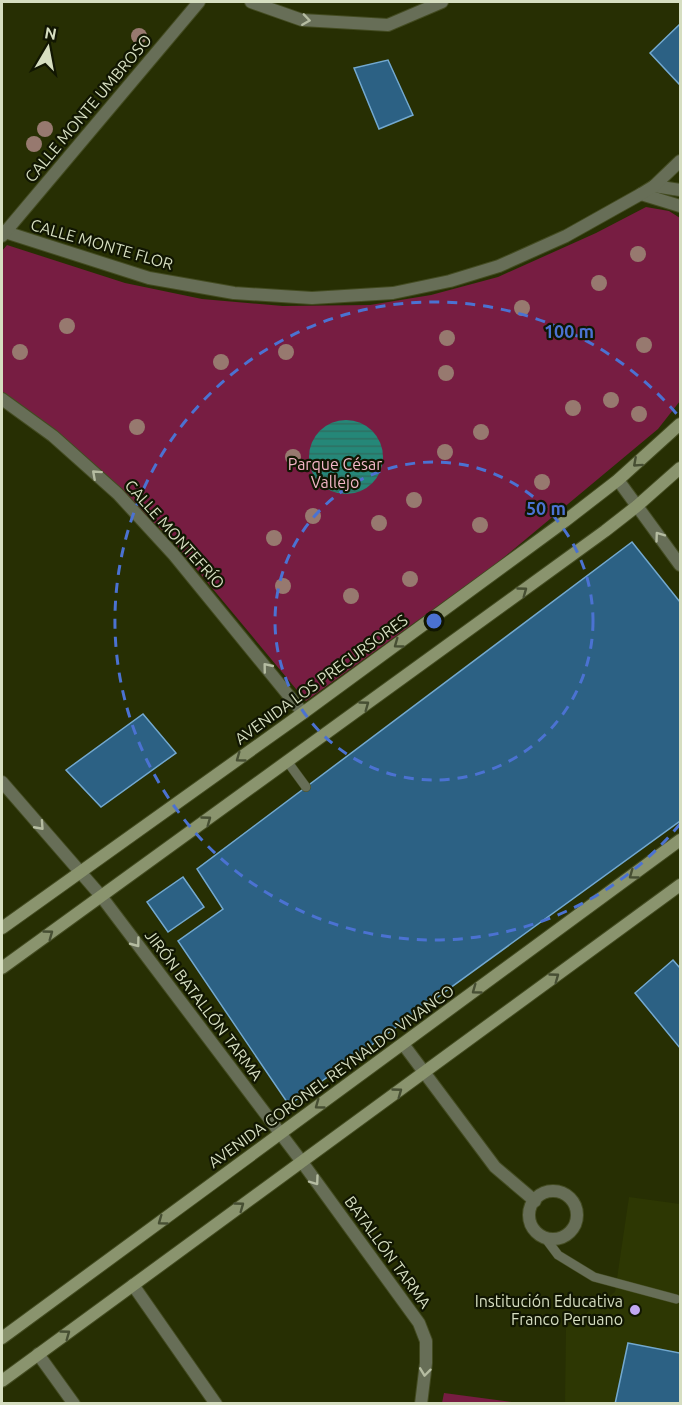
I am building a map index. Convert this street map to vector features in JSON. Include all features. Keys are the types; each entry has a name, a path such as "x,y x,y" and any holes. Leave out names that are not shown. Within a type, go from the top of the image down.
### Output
{"street":[{"name":"CALLE MONTE UMBROSO","path":"2,233 199,2"},
{"path":"251,2 302,20 388,25 442,2"},
{"path":"654,186 681,161"},
{"name":"CALLE MONTE FLOR","path":"2,233 149,279 234,293 312,298 393,293 450,281 499,266 566,236 654,186"},
{"path":"654,186 681,190"},
{"path":"641,194 681,206"},
{"name":"CALLE MONTEFRÍO","path":"2,399 53,436 118,494 174,555 303,713"},
{"name":"AVENIDA LOS PRECURSORES","path":"2,928 303,713 618,480 681,424"},
{"path":"2,969 637,506 681,468"},
{"path":"618,480 681,565"},
{"path":"2,782 101,896"},
{"name":"AVENIDA CORONEL REYNALDO VIVANCO","path":"2,1338 681,840"},
{"path":"2,1381 681,885"},
{"name":"JIRÓN BATALLÓN TARMA","path":"101,896 280,1134"},
{"path":"403,1044 495,1167 535,1201"},
{"name":"BATALLÓN TARMA","path":"280,1134 419,1323 426,1341 426,1364 421,1404"},
{"path":"562,1192 575,1203 577,1219 569,1233 555,1239 546,1239 539,1235 530,1222 530,1207 540,1194 562,1192"},
{"path":"133,1284 216,1404"},
{"path":"38,1354 74,1404"}],"lane":[{"path":"287,761 306,787"},
{"path":"546,1239 558,1255 594,1277 676,1299"}],"shaded area":[{"name":"Institución Educativa Franco Peruano","path":"629,1197 680,1204 680,1403 565,1404 566,1328 615,1292"}],"green space":[{"name":"Parque César Vallejo","path":"646,207 669,211 680,218 680,401 658,429 496,564 306,701 168,535 2,393 2,251 7,245 125,283 202,299 283,306 370,305 431,295 498,277 596,233"},
{"path":"444,1393 519,1403 442,1403"}],"water":[{"path":"346,420 360,423 372,431 380,443 383,457 380,471 372,483 360,491 346,494 332,491 320,483 312,471 309,457 312,443 320,431 332,423"}],"building":[{"path":"680,24 680,85 650,53"},
{"path":"388,60 413,115 379,129 354,68"},
{"path":"632,542 680,602 680,821 289,1105 178,941 223,909 197,869"},
{"path":"143,714 176,753 101,807 66,770"},
{"path":"183,877 204,907 168,932 147,902"},
{"path":"673,960 680,968 680,1048 635,993"},
{"path":"628,1343 680,1353 680,1404 615,1404"}],"place":[{"name":"Institución Educativa Franco Peruano","path":"635,1310"}]}
